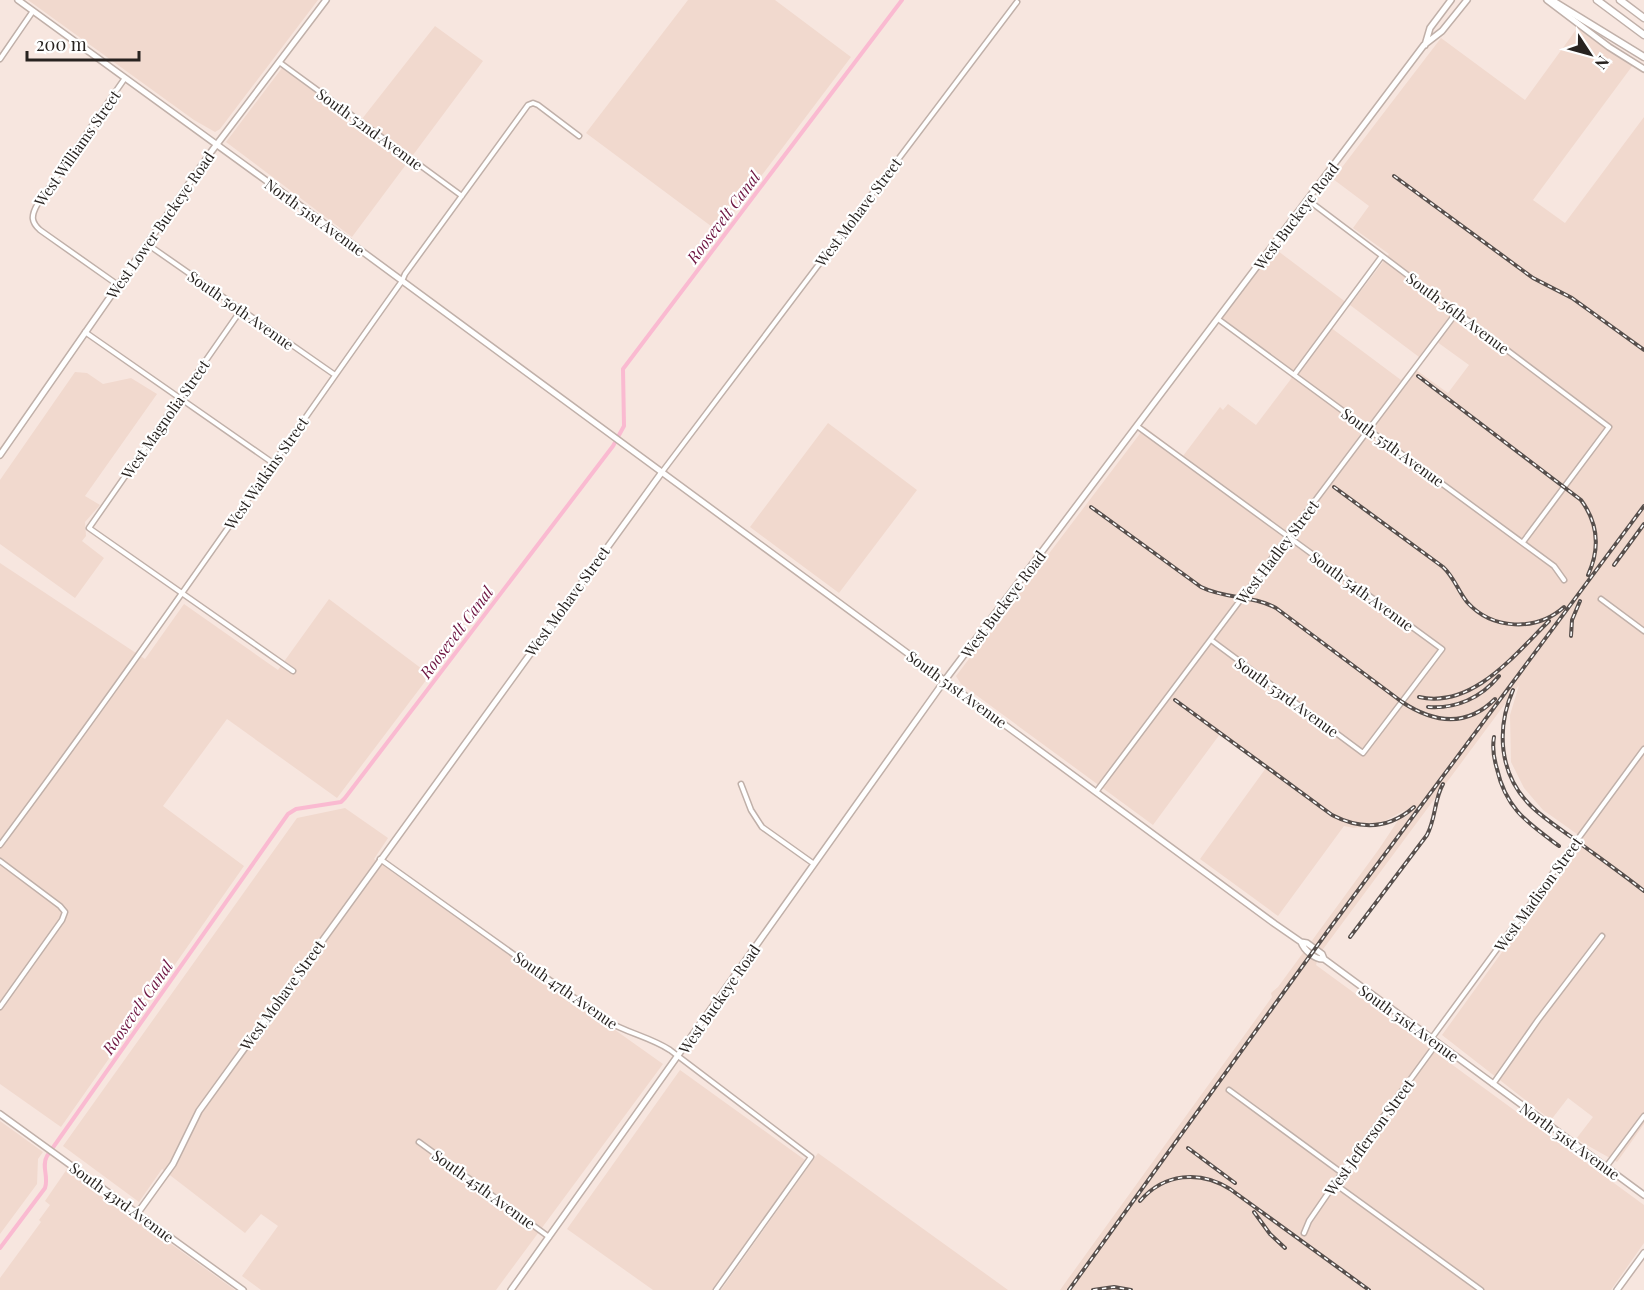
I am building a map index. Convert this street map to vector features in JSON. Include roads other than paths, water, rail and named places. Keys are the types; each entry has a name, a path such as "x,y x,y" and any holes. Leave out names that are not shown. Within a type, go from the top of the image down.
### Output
{"highway":[{"path":"1549,0 1644,57"},
{"path":"1597,0 1644,35"},
{"path":"1620,0 1644,18"}],"main road":[{"name":"North 51st Avenue","path":"18,0 612,435"},
{"name":"West Lower Buckeye Road","path":"0,454 216,144 326,0"},
{"name":"West Buckeye Road","path":"1424,45 1430,28 1451,0"},
{"name":"West Buckeye Road","path":"511,1290 945,680 1424,45 1442,31 1467,0"},
{"path":"1549,0 1601,40 1644,69"},
{"name":"South 51st Avenue","path":"612,435 1301,942 1307,943 1322,954 1324,959 1494,1085"},
{"name":"West Mohave Street","path":"137,1214 174,1164 199,1111 662,471"},
{"name":"North 51st Avenue","path":"1494,1085 1644,1195"},
{"name":"South 43rd Avenue","path":"0,1114 243,1290"},
{"path":"1617,1290 1644,1252"}],"street":[{"name":"West Mohave Street","path":"662,471 1017,2"},
{"path":"0,59 33,12"},
{"name":"South 52nd Avenue","path":"279,61 462,196"},
{"name":"West Williams Street","path":"118,285 40,230 33,220 33,213 125,78"},
{"name":"West Watkins Street","path":"0,845 130,669 405,274 528,105 532,103 579,136"},
{"name":"South 56th Avenue","path":"1308,200 1609,427 1522,542"},
{"name":"South 50th Avenue","path":"147,244 335,375"},
{"path":"1294,375 1382,256"},
{"name":"West Magnolia Street","path":"182,594 89,528 241,309"},
{"name":"West Hadley Street","path":"1096,792 1457,312"},
{"name":"South 55th Avenue","path":"1218,320 1554,566 1564,580"},
{"path":"86,332 273,463"},
{"name":"South 54th Avenue","path":"1137,426 1442,649 1363,753"},
{"path":"182,594 294,671"},
{"path":"1601,599 1644,631"},
{"name":"South 53rd Avenue","path":"1211,640 1363,753"},
{"name":"West Madison Street","path":"1434,1041 1644,749"},
{"path":"741,784 751,810 762,827 814,865"},
{"name":"South 47th Avenue","path":"381,859 607,1021 652,1040 678,1056 811,1157 717,1290"},
{"path":"0,861 65,912 62,920 0,1007"},
{"path":"1494,1085 1538,1020 1602,936"},
{"name":"West Jefferson Street","path":"1304,1233 1309,1221 1434,1041"},
{"path":"1229,1090 1342,1173"},
{"path":"1606,1167 1644,1116"},
{"name":"South 45th Avenue","path":"419,1142 549,1237"},
{"path":"1335,1184 1481,1290"}],"waterway":[{"name":"Roosevelt Canal","path":"0,1248 45,1188 47,1156 288,814 296,809 341,802 345,798 613,446 624,426 623,369 902,0"}],"railway":[{"path":"1394,176 1533,278 1572,298 1644,350"},
{"path":"1418,376 1581,500 1594,527 1596,546 1588,575"},
{"path":"1334,487 1443,567 1467,602 1489,618 1501,622 1528,624 1541,621 1564,607"},
{"path":"1069,1290 1330,928 1644,506"},
{"path":"1091,507 1201,587 1219,594 1258,601 1276,608 1414,709 1438,718 1461,718 1473,715 1495,699"},
{"path":"1614,565 1644,524"},
{"path":"1571,636 1572,620 1580,601"},
{"path":"1419,697 1439,699 1457,695 1475,687 1507,663 1549,621"},
{"path":"1428,707 1458,704 1476,696 1499,676"},
{"path":"1513,690 1504,720 1504,750 1512,779 1520,793 1546,819 1644,891"},
{"path":"1175,700 1332,815 1343,820 1364,825 1385,823 1395,820 1414,807"},
{"path":"1494,737 1495,761 1506,795 1528,822 1559,846"},
{"path":"1350,937 1427,835 1443,784"},
{"path":"1188,1148 1235,1183"},
{"path":"1140,1201 1160,1185 1183,1177 1195,1177 1219,1183 1369,1290"},
{"path":"1254,1212 1270,1234 1285,1248"},
{"path":"1093,1290 1114,1287 1131,1290"}]}
